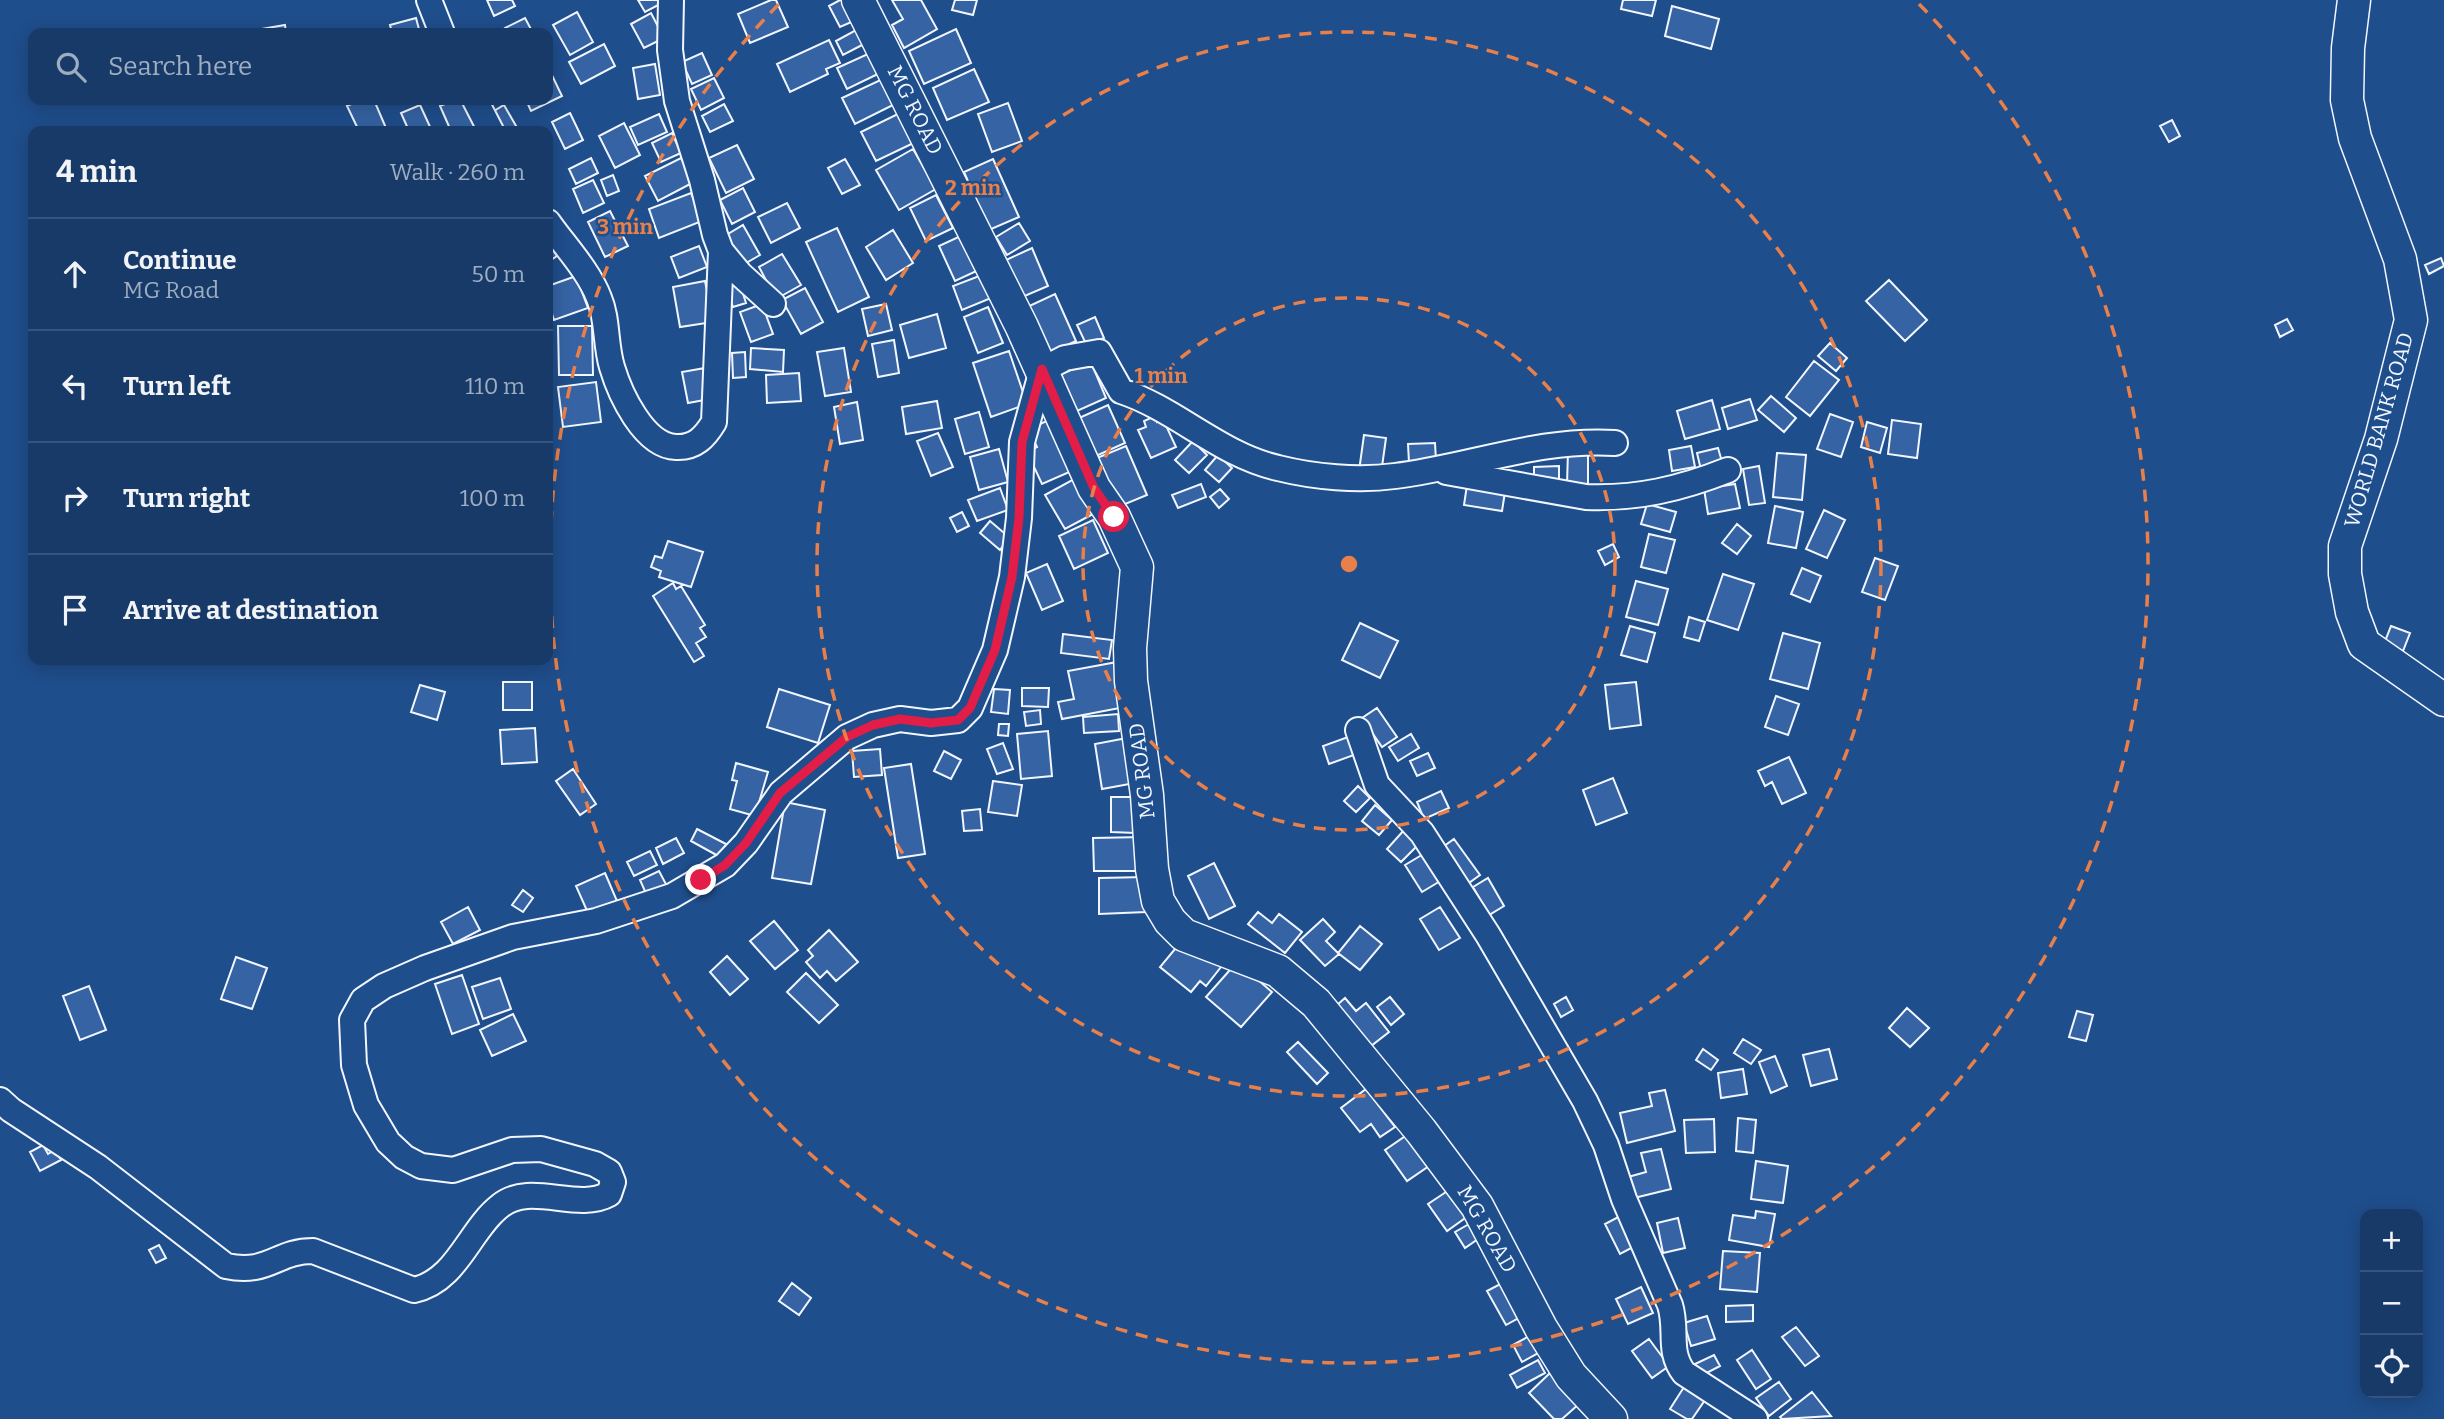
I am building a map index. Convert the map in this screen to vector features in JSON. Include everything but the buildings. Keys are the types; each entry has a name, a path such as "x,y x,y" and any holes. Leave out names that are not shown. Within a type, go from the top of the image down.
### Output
{"main road":[{"name":"MG ROAD","path":"859,0 1042,369 1094,488 1114,517 1137,567 1130,648 1131,681 1158,901 1170,921 1184,934 1278,971 1316,1003 1421,1131 1477,1206 1541,1328 1572,1376 1611,1419"},
{"name":"WORLD BANK ROAD","path":"2354,0 2348,48 2347,100 2355,138 2400,259 2411,320 2381,439 2345,546 2345,574 2352,612 2364,644 2444,700"}],"street":[{"path":"429,0 440,28"},
{"path":"553,229 599,295 612,366 621,390 643,425 664,446 679,448 695,444 706,435 714,422 721,251 677,101 670,50 671,0"},
{"path":"478,105 488,126"},
{"path":"721,251 773,304"},
{"path":"0,1100 98,1167 226,1266 247,1270 297,1251 313,1251 414,1290 429,1287 440,1279 499,1206 515,1198 596,1201 609,1194 614,1182 608,1172 570,1155 541,1149 512,1150 453,1170 421,1166 404,1157 387,1142 366,1105 354,1065 352,1020 363,1000 384,986 425,968 513,937 596,921 672,896 725,865 746,843 780,793 847,737 873,725 900,719 931,723 958,720 970,708 981,687 998,638 1012,577 1019,518 1022,442 1042,369 1065,358 1100,352 1121,391 1144,399 1212,440 1276,468 1316,475 1391,477 1435,470 1528,448 1587,441 1615,443"},
{"path":"1435,470 1586,497 1609,498 1640,497 1687,486 1728,470"},
{"path":"1358,730 1377,785 1423,833 1488,935 1585,1101 1606,1145 1624,1199 1670,1305 1674,1317 1673,1353 1677,1364 1684,1373 1755,1419"}],"route":[{"path":"701,880 725,865 746,843 780,793 847,737 873,725 900,719 931,723 958,720 970,708 995,650 1012,577 1019,518 1018,476 1022,442 1042,369 1094,488 1114,517"}]}
